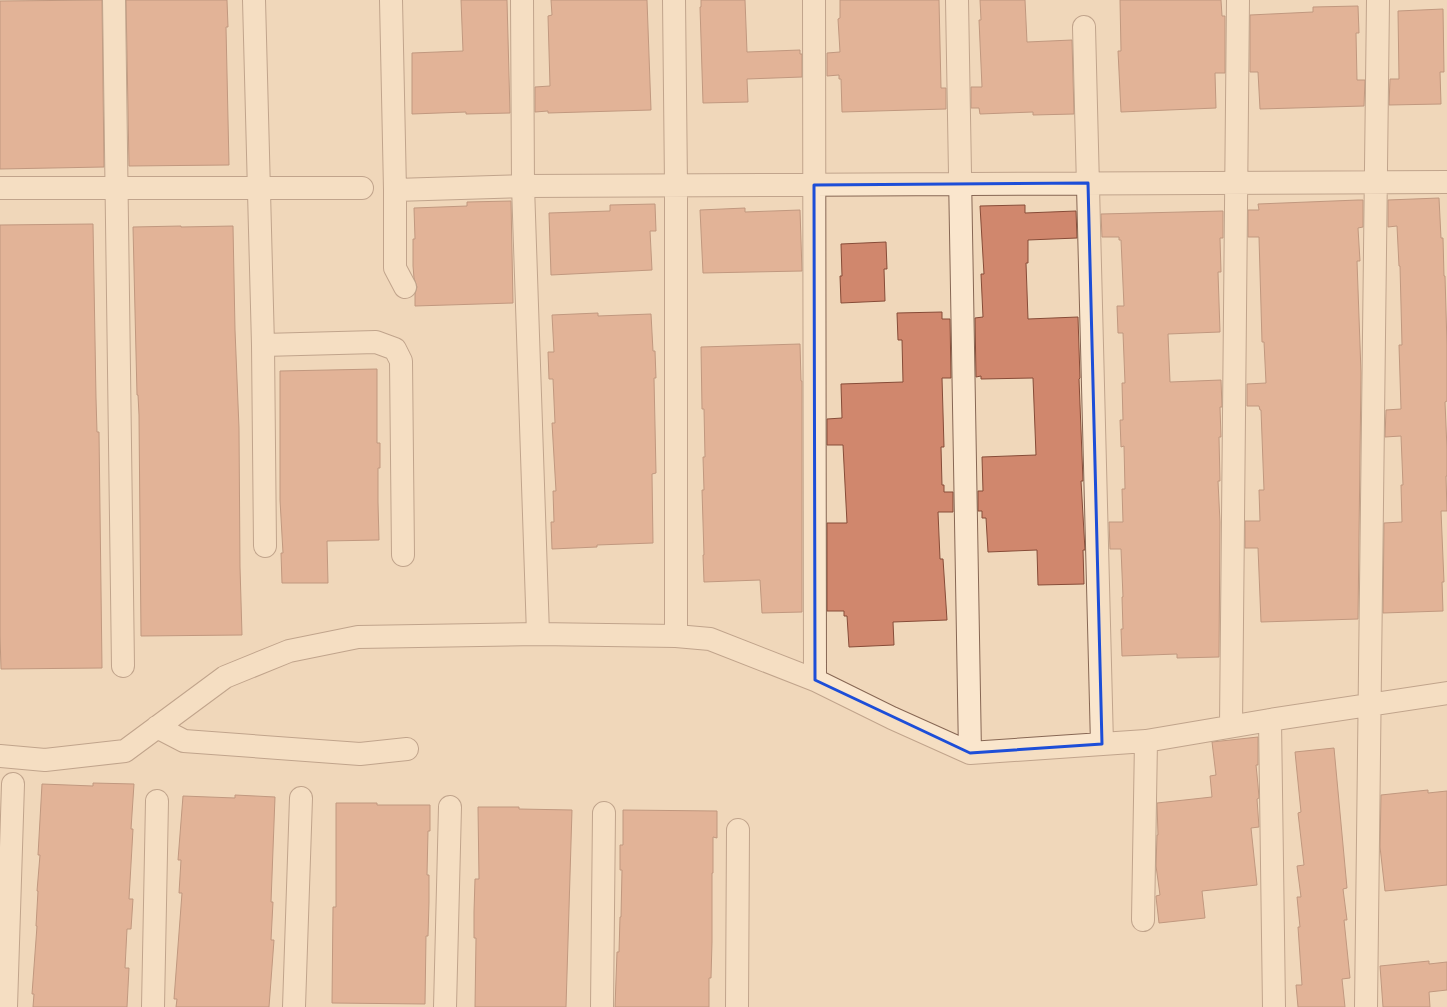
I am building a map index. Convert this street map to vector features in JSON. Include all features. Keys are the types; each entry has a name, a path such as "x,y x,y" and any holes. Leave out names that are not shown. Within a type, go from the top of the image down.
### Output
{"street":[{"path":"114,0 123,666"},
{"path":"254,0 263,345 265,546"},
{"path":"391,0 396,190 395,268 405,287"},
{"path":"522,0 523,186 538,634"},
{"path":"674,0 676,185 676,636"},
{"path":"814,0 814,680"},
{"path":"958,0 970,753"},
{"path":"1231,726 1238,0"},
{"path":"1366,1007 1378,0"},
{"path":"1084,27 1102,744"},
{"path":"396,190 523,186 1447,182"},
{"path":"0,188 362,188"},
{"path":"263,345 376,342 395,349 402,361 403,555"},
{"path":"0,756 45,760 125,751 225,677 289,651 358,637 538,634 676,636 710,639 814,680 892,718 970,753 1146,741 1231,726 1447,693"},
{"path":"1270,720 1274,1007"},
{"path":"157,727 184,742 360,754 407,749"},
{"path":"1143,920 1146,741"},
{"path":"6,1007 13,784"},
{"path":"294,1007 301,798"},
{"path":"153,1007 157,801"},
{"path":"445,1007 450,807"},
{"path":"602,1007 604,813"},
{"path":"737,1007 738,830"}],"highlighted area":[{"path":"1088,183 1102,744 970,753 815,680 814,185"}],"building":[{"path":"102,0 104,167 0,169 0,1"},
{"path":"126,0 227,0 228,27 226,27 229,165 129,166"},
{"path":"461,0 507,0 510,113 466,114 466,112 412,114 412,53 463,51"},
{"path":"551,0 647,0 651,110 548,113 548,111 535,112 535,87 550,86 548,16 552,15"},
{"path":"701,0 745,0 747,52 800,50 800,54 802,54 802,77 747,79 748,102 703,103"},
{"path":"840,0 939,0 941,88 946,88 946,109 842,112 841,79 839,79 839,75 827,76 827,53 840,52 838,19 840,18"},
{"path":"980,0 1025,0 1027,42 1072,40 1074,114 1033,115 1033,112 980,114 979,108 971,108 971,87 982,87 979,20 981,20"},
{"path":"1120,0 1221,0 1222,16 1225,16 1225,73 1215,73 1216,108 1121,112 1118,51 1121,51"},
{"path":"1358,6 1359,33 1356,33 1357,80 1365,80 1364,106 1260,109 1258,72 1250,72 1250,15 1313,12 1313,7"},
{"path":"1443,9 1444,72 1440,72 1441,104 1389,105 1390,79 1399,79 1398,11"},
{"path":"1439,198 1441,238 1443,238 1447,345 1447,401 1445,402 1447,511 1441,511 1444,582 1442,582 1443,611 1383,613 1384,523 1402,522 1401,485 1403,485 1401,436 1385,437 1386,410 1401,409 1399,345 1402,345 1400,266 1397,226 1388,227 1388,200"},
{"path":"1363,200 1363,227 1358,228 1360,261 1357,261 1361,373 1358,619 1261,622 1258,548 1245,548 1245,521 1260,521 1259,490 1264,490 1261,410 1259,406 1247,406 1247,384 1266,383 1264,342 1262,342 1259,237 1248,237 1248,210 1259,210 1258,204"},
{"path":"511,201 513,303 415,306 415,294 417,287 414,278 413,266 413,239 415,239 414,208 467,206 467,202"},
{"path":"655,204 656,231 650,231 652,270 551,275 549,213 610,211 610,205"},
{"path":"1025,205 1025,213 1076,211 1077,238 1028,240 1028,263 1026,263 1028,319 1078,317 1083,481 1081,481 1085,550 1083,550 1084,584 1038,585 1037,550 988,552 986,518 982,518 982,511 978,511 978,491 983,491 982,457 1036,455 1033,378 981,379 981,376 976,377 975,318 983,317 981,274 984,274 980,206"},
{"path":"745,208 745,212 800,210 802,271 703,273 700,210"},
{"path":"1223,211 1223,238 1220,238 1221,272 1218,272 1220,332 1168,334 1170,382 1221,380 1221,437 1219,437 1220,481 1218,481 1220,522 1219,657 1177,658 1177,654 1122,656 1121,629 1123,629 1123,597 1121,549 1110,549 1109,522 1123,522 1122,489 1125,489 1124,446 1121,447 1120,420 1123,420 1122,383 1125,383 1123,333 1118,333 1117,306 1124,306 1121,240 1119,240 1119,237 1102,237 1101,214"},
{"path":"93,224 96,398 97,432 99,432 102,668 1,669 0,225"},
{"path":"233,226 239,428 242,635 141,636 139,415 137,395 133,227"},
{"path":"886,242 887,269 884,269 885,301 841,303 841,244"},
{"path":"942,312 942,319 950,319 951,378 942,378 944,447 941,447 942,485 944,485 944,492 953,492 953,512 938,512 940,559 943,559 947,620 893,622 894,645 849,647 847,616 844,616 844,611 827,611 827,523 847,523 843,445 827,445 827,419 842,418 841,384 903,382 902,340 898,340 897,313"},
{"path":"598,313 598,316 651,314 656,378 654,378 656,473 652,474 653,543 597,545 597,547 552,549 551,522 554,522 553,491 556,491 552,423 555,423 553,379 549,379 548,352 554,352 552,315"},
{"path":"800,344 802,381 802,612 762,613 760,580 704,582 702,490 704,490 703,457 705,457 704,409 702,409 701,347"},
{"path":"377,369 377,443 380,443 380,468 378,468 379,540 327,541 328,583 282,583 281,553 283,553 280,500 280,371"},
{"path":"1258,737 1258,765 1256,765 1259,798 1257,799 1259,827 1251,828 1257,885 1202,891 1205,918 1159,923 1156,897 1160,895 1156,866 1158,835 1157,803 1212,797 1210,776 1216,775 1212,742"},
{"path":"1334,748 1347,888 1343,889 1347,920 1344,920 1350,978 1342,979 1345,1007 1298,1007 1296,985 1302,985 1298,927 1300,927 1297,897 1301,897 1297,866 1304,865 1298,813 1301,812 1295,752"},
{"path":"93,783 134,784 129,899 133,899 131,929 127,929 125,968 129,968 127,1007 33,1007 34,994 32,994 37,926 37,891 40,855 38,855 42,784 93,786"},
{"path":"1428,790 1428,793 1447,791 1447,885 1385,891 1380,847 1381,795"},
{"path":"235,795 275,797 271,902 273,902 271,940 274,940 269,1007 176,1007 177,999 174,999 182,893 179,893 181,860 178,860 183,796 235,798"},
{"path":"336,803 430,805 427,875 429,875 429,902 428,936 426,936 425,1004 332,1003 333,907 336,907"},
{"path":"478,807 519,807 519,809 572,810 566,1007 475,1007 476,938 474,938 474,912 475,879 479,879"},
{"path":"623,810 717,811 717,838 713,837 712,942 711,978 709,978 709,1007 615,1007 617,952 619,952 621,917 622,870 620,870 620,845 623,845"},
{"path":"1429,961 1429,964 1447,962 1447,990 1429,992 1430,1007 1383,1007 1380,966"}]}
